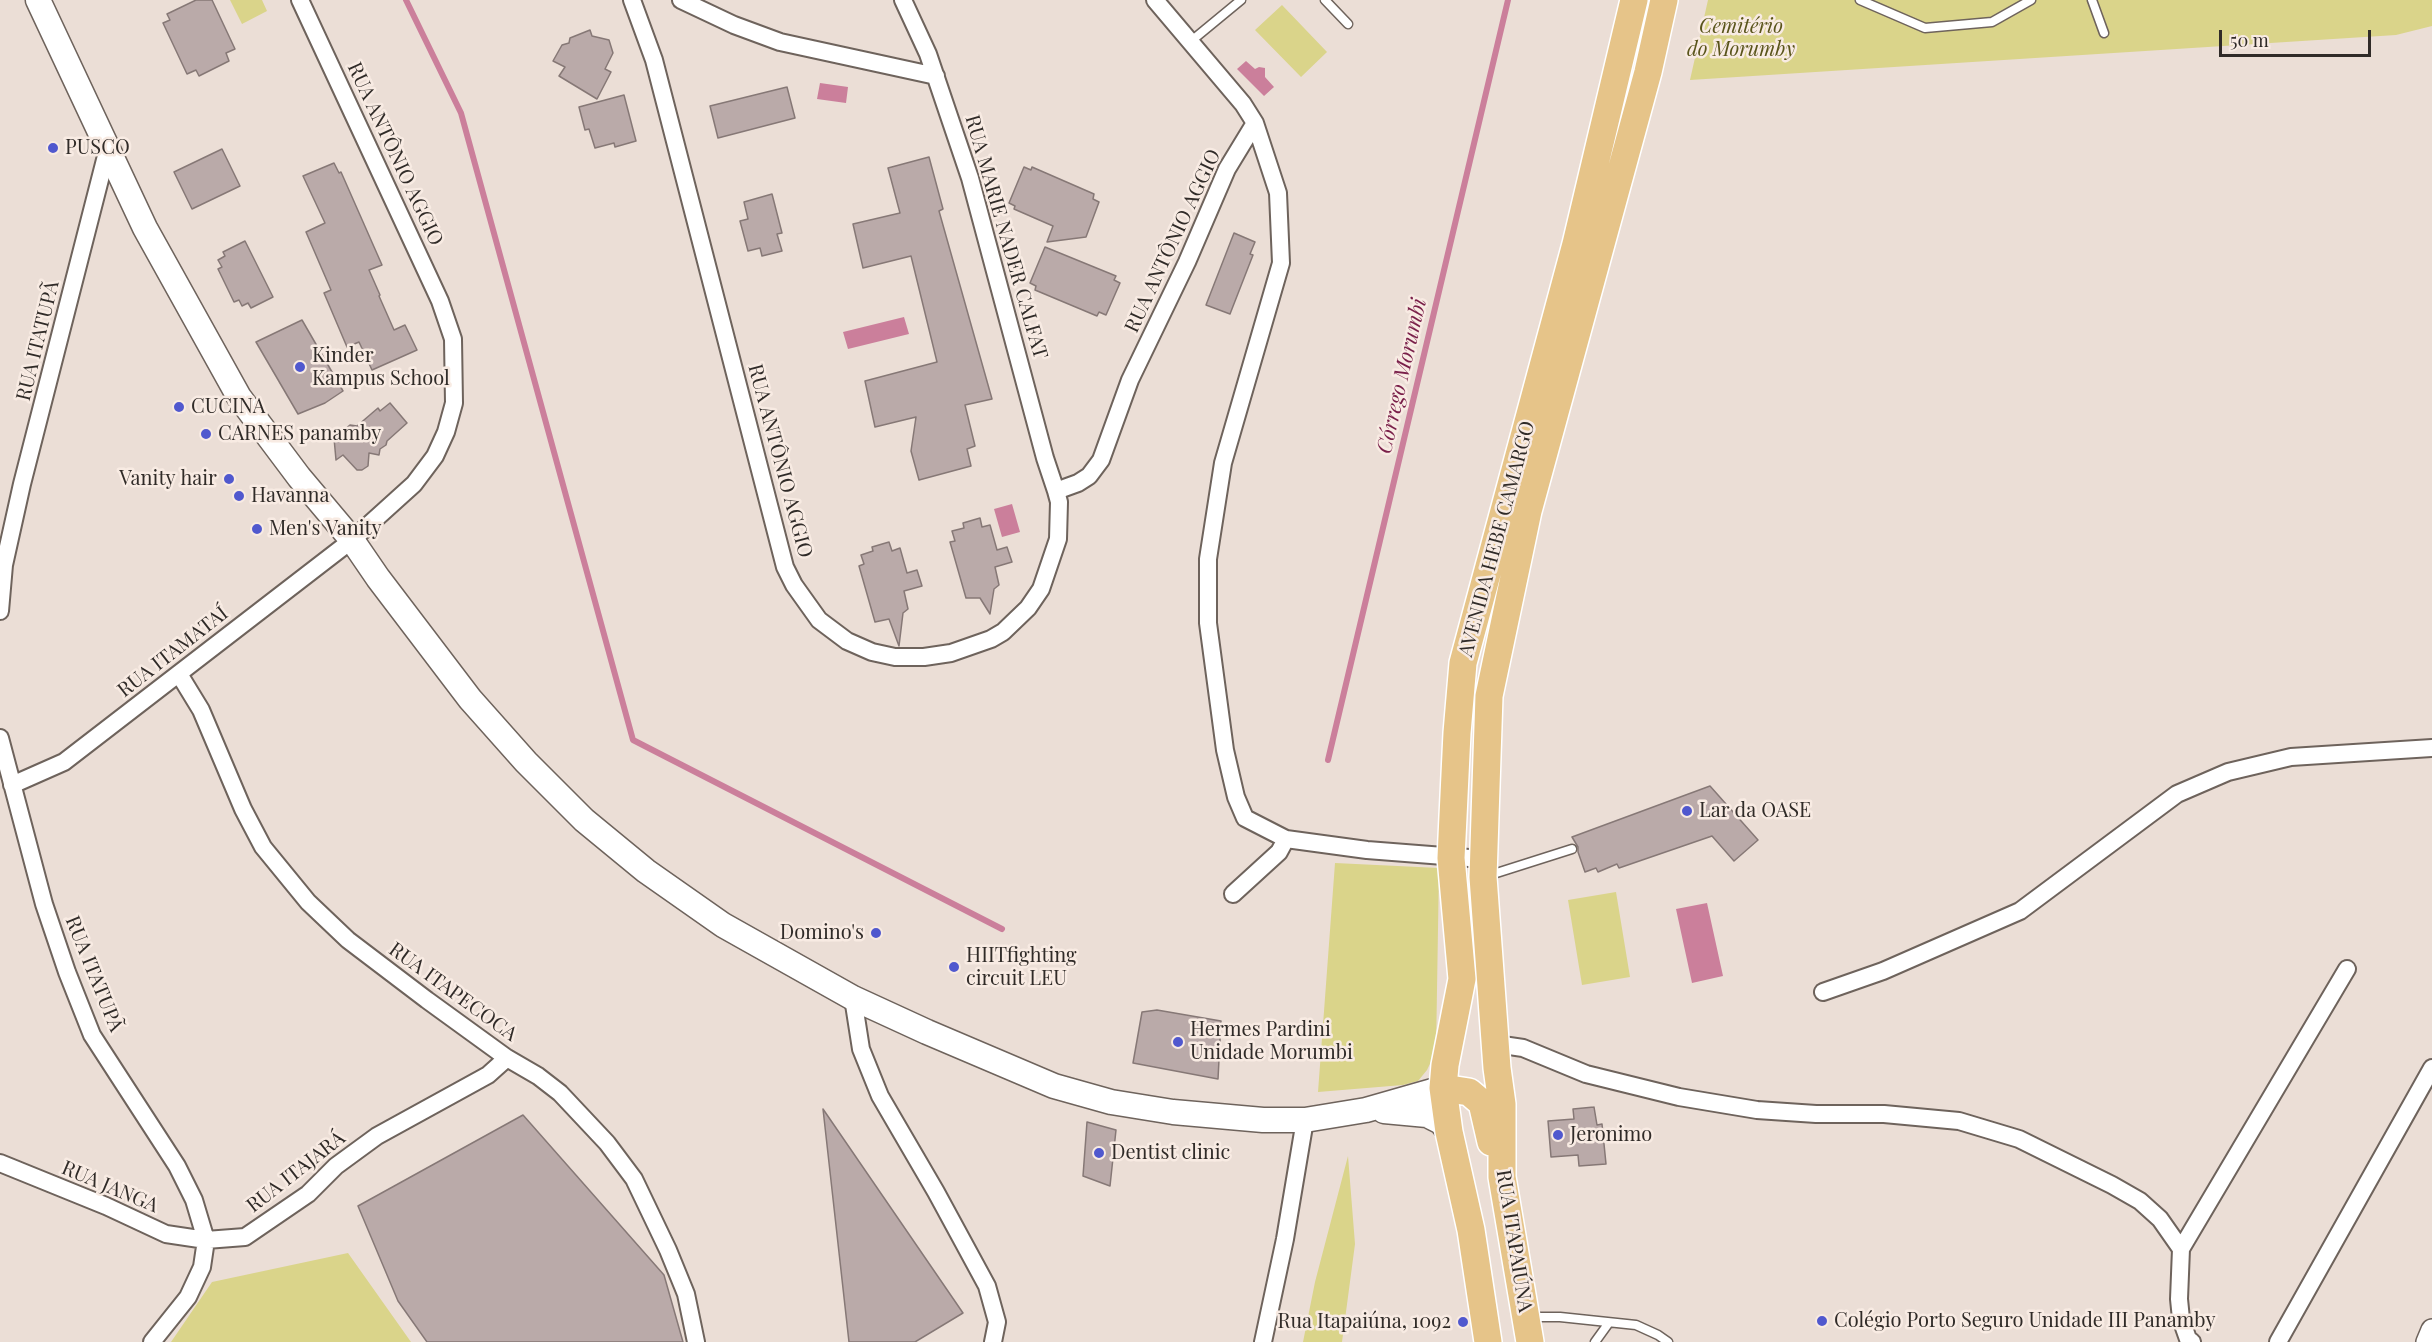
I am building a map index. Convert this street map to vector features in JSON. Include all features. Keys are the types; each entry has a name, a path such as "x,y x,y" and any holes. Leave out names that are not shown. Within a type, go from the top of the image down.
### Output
{"main road":[{"path":"38,0 57,37 107,152 151,239 239,397 299,477 352,540 470,699 526,762 584,820 677,895 723,925 853,998 1054,1086 1111,1102 1173,1112 1263,1120 1305,1120 1366,1110 1443,1088 1469,1092 1482,1103 1492,1148 1502,1177"},
{"name":"AVENIDA HEBE CAMARGO","path":"1443,1088 1445,1065 1462,979 1451,858 1463,663 1576,244 1634,0"},
{"name":"AVENIDA HEBE CAMARGO","path":"1496,1056 1482,868 1490,696 1528,511 1648,72 1664,0"},
{"name":"RUA ITAPAIÚNA","path":"1496,1056 1502,1104 1502,1177 1528,1330"},
{"name":"RUA ITAPAIÚNA","path":"1443,1088 1449,1132 1471,1230 1488,1342"},
{"path":"1366,1110 1428,1115 1441,1122 1449,1132"}],"street":[{"name":"RUA ANTÔNIO AGGIO","path":"300,0 440,301 453,339 454,403 446,432 435,456 414,484 352,540"},
{"name":"RUA ANTÔNIO AGGIO","path":"632,0 654,60 785,567 794,585 819,620 847,642 872,652 895,657 924,657 951,653 991,639 1003,632 1028,608 1041,589 1058,539 1059,502 1056,490 1078,483 1089,476 1101,460 1130,380 1187,261 1227,169 1255,123"},
{"path":"681,0 734,25 780,42 936,76"},
{"name":"RUA MARIE NADER CALFAT","path":"903,0 928,54 970,178 1045,458 1056,490"},
{"path":"1155,0 1243,104 1255,123 1278,193 1281,262 1223,463 1208,560 1208,623 1225,750 1236,796 1245,818 1286,839 1451,858 1482,868"},
{"name":"RUA ITATUPÃ","path":"0,611 4,566 22,484 107,152"},
{"name":"RUA ITAMATAÍ","path":"12,785 64,762 352,540"},
{"name":"RUA ITAPECOCA","path":"179,674 201,710 243,809 263,847 280,871 308,902 348,940 507,1058 538,1076 560,1093 607,1143 634,1179 661,1232 686,1294 696,1342"},
{"name":"RUA ITATUPÃ","path":"0,738 45,904 67,972 92,1035 177,1166 194,1200 206,1240"},
{"path":"1823,992 1883,971 2020,911 2177,794 2228,772 2291,757 2432,748"},
{"path":"1233,894 1279,852 1286,839"},
{"path":"2192,1342 2188,1339 2181,1319 2179,1299 2181,1250 2347,969"},
{"path":"853,998 861,1049 880,1096 987,1286 997,1322 993,1342"},
{"path":"1496,1056 1523,1048 1586,1074 1679,1097 1757,1110 1816,1114 1884,1114 1959,1121 2019,1139 2140,1201 2160,1219 2181,1250"},
{"name":"RUA ITAJARÁ","path":"206,1240 245,1237 272,1221 308,1194 336,1166 377,1136 488,1075 507,1058"},
{"path":"2278,1342 2432,1068"},
{"path":"1263,1342 1285,1239 1305,1120"},
{"name":"RUA JANGA","path":"0,1163 106,1206 166,1234 206,1240"},
{"path":"152,1342 188,1297 202,1267 206,1240"},
{"path":"2427,1342 2432,1330"}],"lane":[{"path":"1191,42 1241,0"},
{"path":"1325,0 1348,24"},
{"path":"1860,0 1925,28 1992,22 2031,0"},
{"path":"2092,0 2104,33"},
{"path":"1482,868 1572,849"},
{"path":"1528,1330 1560,1317 1608,1324 1636,1325 1668,1342"},
{"path":"1595,1342 1608,1324"}],"green space":[{"path":"230,0 262,0 267,11 242,24"},
{"name":"Cemitério do Morumby","path":"1708,0 2432,0 2432,26 2396,35 1690,80"},
{"path":"1282,5 1327,52 1301,77 1255,30"},
{"path":"1335,863 1439,868 1436,1051 1427,1070 1418,1081 1403,1085 1318,1092"},
{"path":"1616,892 1630,977 1582,985 1568,900"},
{"path":"1348,1156 1355,1244 1342,1342 1303,1342 1315,1282"},
{"path":"348,1253 411,1342 171,1342 212,1282"}],"shaded area":[{"path":"1246,61 1255,69 1265,68 1265,77 1274,87 1264,96 1237,69"},
{"path":"820,83 848,87 846,103 817,99"},
{"path":"904,317 909,334 848,349 843,332"},
{"path":"1012,504 1020,532 1002,537 994,509"},
{"path":"1707,903 1723,976 1692,983 1676,909"}],"building":[{"path":"196,0 212,0 235,49 226,53 229,61 199,76 196,70 187,74 163,23 170,20 167,14"},
{"path":"590,30 592,36 609,40 613,53 605,69 611,72 597,99 559,76 565,67 553,61 562,45 569,43 570,38"},
{"path":"787,87 795,118 718,138 710,106"},
{"path":"624,95 636,141 615,147 614,143 595,148 589,129 585,130 579,107"},
{"path":"222,149 240,186 192,209 174,172"},
{"path":"929,157 943,209 939,211 992,399 965,405 975,446 967,449 971,466 919,480 911,451 916,417 875,427 865,381 937,362 911,256 863,268 853,224 900,213 888,168"},
{"path":"334,163 339,173 341,172 382,265 369,270 394,330 405,325 417,350 372,370 359,342 347,347 324,293 331,290 306,232 325,223 303,176"},
{"path":"1024,167 1031,170 1032,167 1094,194 1093,199 1099,202 1086,237 1047,242 1053,226 1014,209 1015,206 1009,203"},
{"path":"772,194 782,233 777,234 782,251 762,256 760,248 748,251 740,221 748,219 744,202"},
{"path":"1234,233 1255,242 1250,254 1253,255 1230,314 1206,305"},
{"path":"245,241 273,297 251,308 248,303 242,306 239,300 234,302 218,269 222,267 218,260 225,256 223,252"},
{"path":"1045,247 1116,276 1114,280 1120,283 1106,315 1099,312 1097,316 1035,290 1036,286 1030,283"},
{"path":"302,320 343,391 325,403 298,414 256,342"},
{"path":"390,403 407,423 380,449 379,455 369,453 368,466 362,470 357,470 343,455 336,460 334,438 350,425 357,426 378,408 380,411"},
{"path":"980,518 982,527 990,525 997,550 1007,547 1012,562 995,567 999,585 994,589 990,614 980,598 966,598 950,542 955,541 952,531 964,528 963,523"},
{"path":"889,542 892,551 900,548 907,573 917,570 922,586 904,591 908,609 903,613 899,646 889,619 875,622 859,566 864,564 861,555 873,551 872,547"},
{"name":"Lar da OASE","path":"1710,786 1758,840 1734,861 1712,836 1619,868 1617,864 1598,872 1596,868 1585,872 1578,847 1572,837"},
{"name":"Hermes Pardini Unidade Morumbi","path":"1157,1010 1221,1021 1218,1079 1133,1063 1142,1012"},
{"path":"1594,1107 1597,1125 1602,1124 1606,1164 1579,1166 1578,1155 1551,1157 1548,1121 1574,1119 1573,1109"},
{"path":"823,1109 963,1313 915,1342 849,1342"},
{"path":"523,1115 664,1275 683,1342 427,1342 398,1301 358,1206"},
{"name":"Dentist clinic","path":"1087,1122 1116,1130 1110,1186 1083,1176"}],"waterway":[{"path":"406,0 461,113 633,740 1002,929"},
{"name":"Córrego Morumbi","path":"1328,760 1508,0"}],"place":[{"name":"PUSCO","path":"53,148"},
{"name":"Kinder Kampus School","path":"300,367"},
{"name":"CUCINA","path":"179,407"},
{"name":"CARNES panamby","path":"206,434"},
{"name":"Vanity hair","path":"229,479"},
{"name":"Havanna","path":"239,496"},
{"name":"Men's Vanity","path":"257,529"},
{"name":"Lar da OASE","path":"1687,811"},
{"name":"Domino's","path":"876,933"},
{"name":"HIITfighting circuit LEU","path":"954,967"},
{"name":"Hermes Pardini Unidade Morumbi","path":"1178,1042"},
{"name":"Jeronimo","path":"1558,1135"},
{"name":"Dentist clinic","path":"1099,1153"},
{"name":"Colégio Porto Seguro Unidade III Panamby","path":"1822,1321"},
{"name":"Rua Itapaiúna, 1092","path":"1463,1322"}]}
